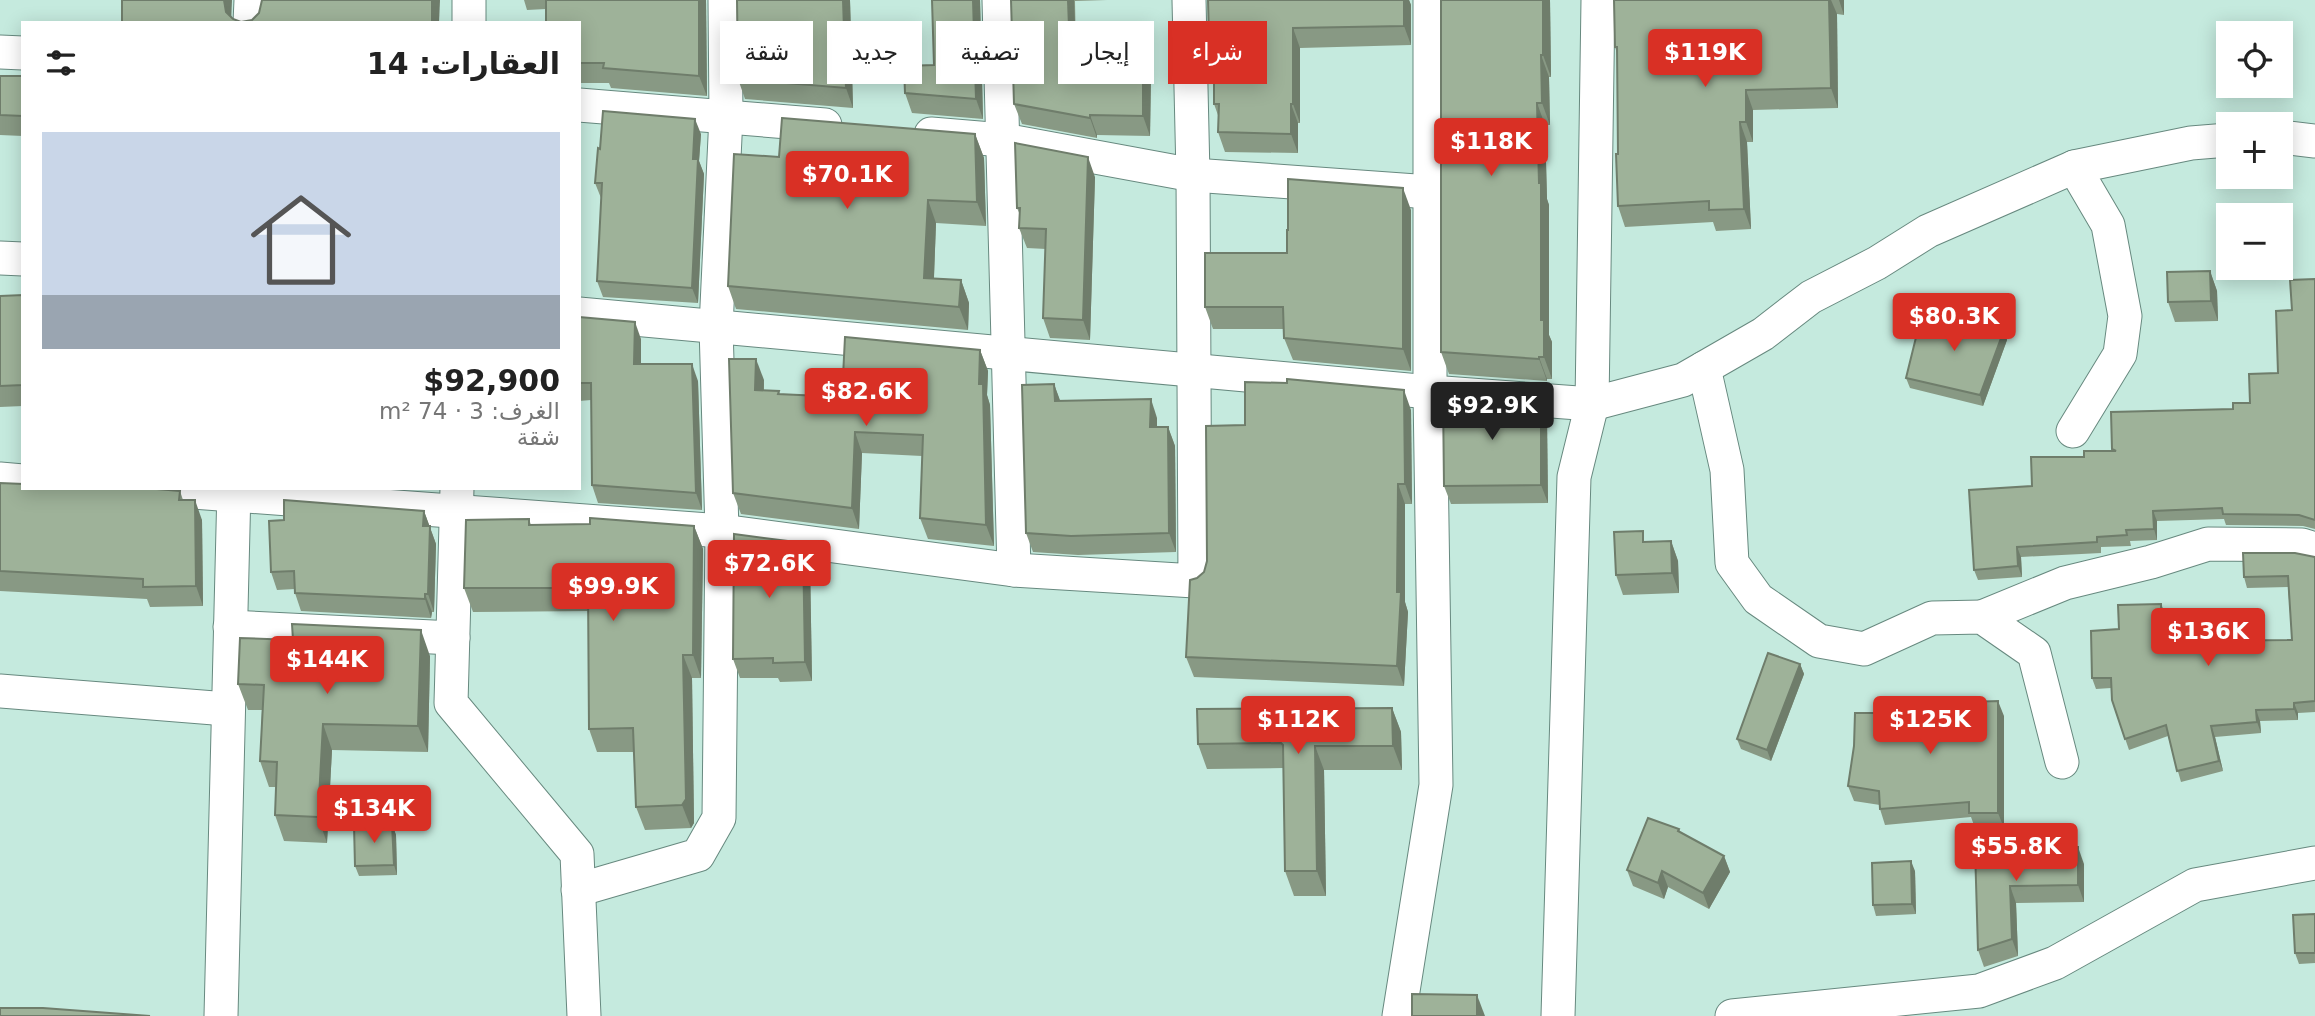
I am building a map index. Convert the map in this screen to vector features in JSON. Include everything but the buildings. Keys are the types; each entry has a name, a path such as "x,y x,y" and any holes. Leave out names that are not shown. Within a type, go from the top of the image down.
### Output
{"street":[{"path":"250,21 251,0"},
{"path":"469,0 469,21"},
{"path":"578,890 698,855 719,818 722,531 716,327 726,116 724,0"},
{"path":"999,0 1014,570"},
{"path":"202,490 457,499 1014,570 1195,581 1193,175 1189,0"},
{"path":"1399,1016 1436,785 1430,392 1430,0"},
{"path":"1558,1016 1574,477 1592,404 1598,0"},
{"path":"0,52 21,53"},
{"path":"581,105 851,127"},
{"path":"906,132 1003,140 1193,175 1430,192"},
{"path":"2293,138 2315,141"},
{"path":"581,314 1430,392 1592,404 1683,380 1763,334 1811,297 1877,263 1928,230 2074,167 2191,143 2216,142"},
{"path":"2073,431 2120,354 2124,316 2108,225 2074,167"},
{"path":"0,258 21,259"},
{"path":"1704,368 1727,470 1732,563 1758,599 1819,641 1864,649 1932,618 1982,617 2065,583 2151,562 2208,544 2302,545 2315,549"},
{"path":"0,479 21,481"},
{"path":"221,1016 234,491"},
{"path":"457,499 450,703 577,854 584,1016"},
{"path":"1982,617 2034,653 2062,762"},
{"path":"230,627 453,638"},
{"path":"0,691 227,709"},
{"path":"1732,1016 1979,991 2055,963 2195,885 2315,863"}]}
